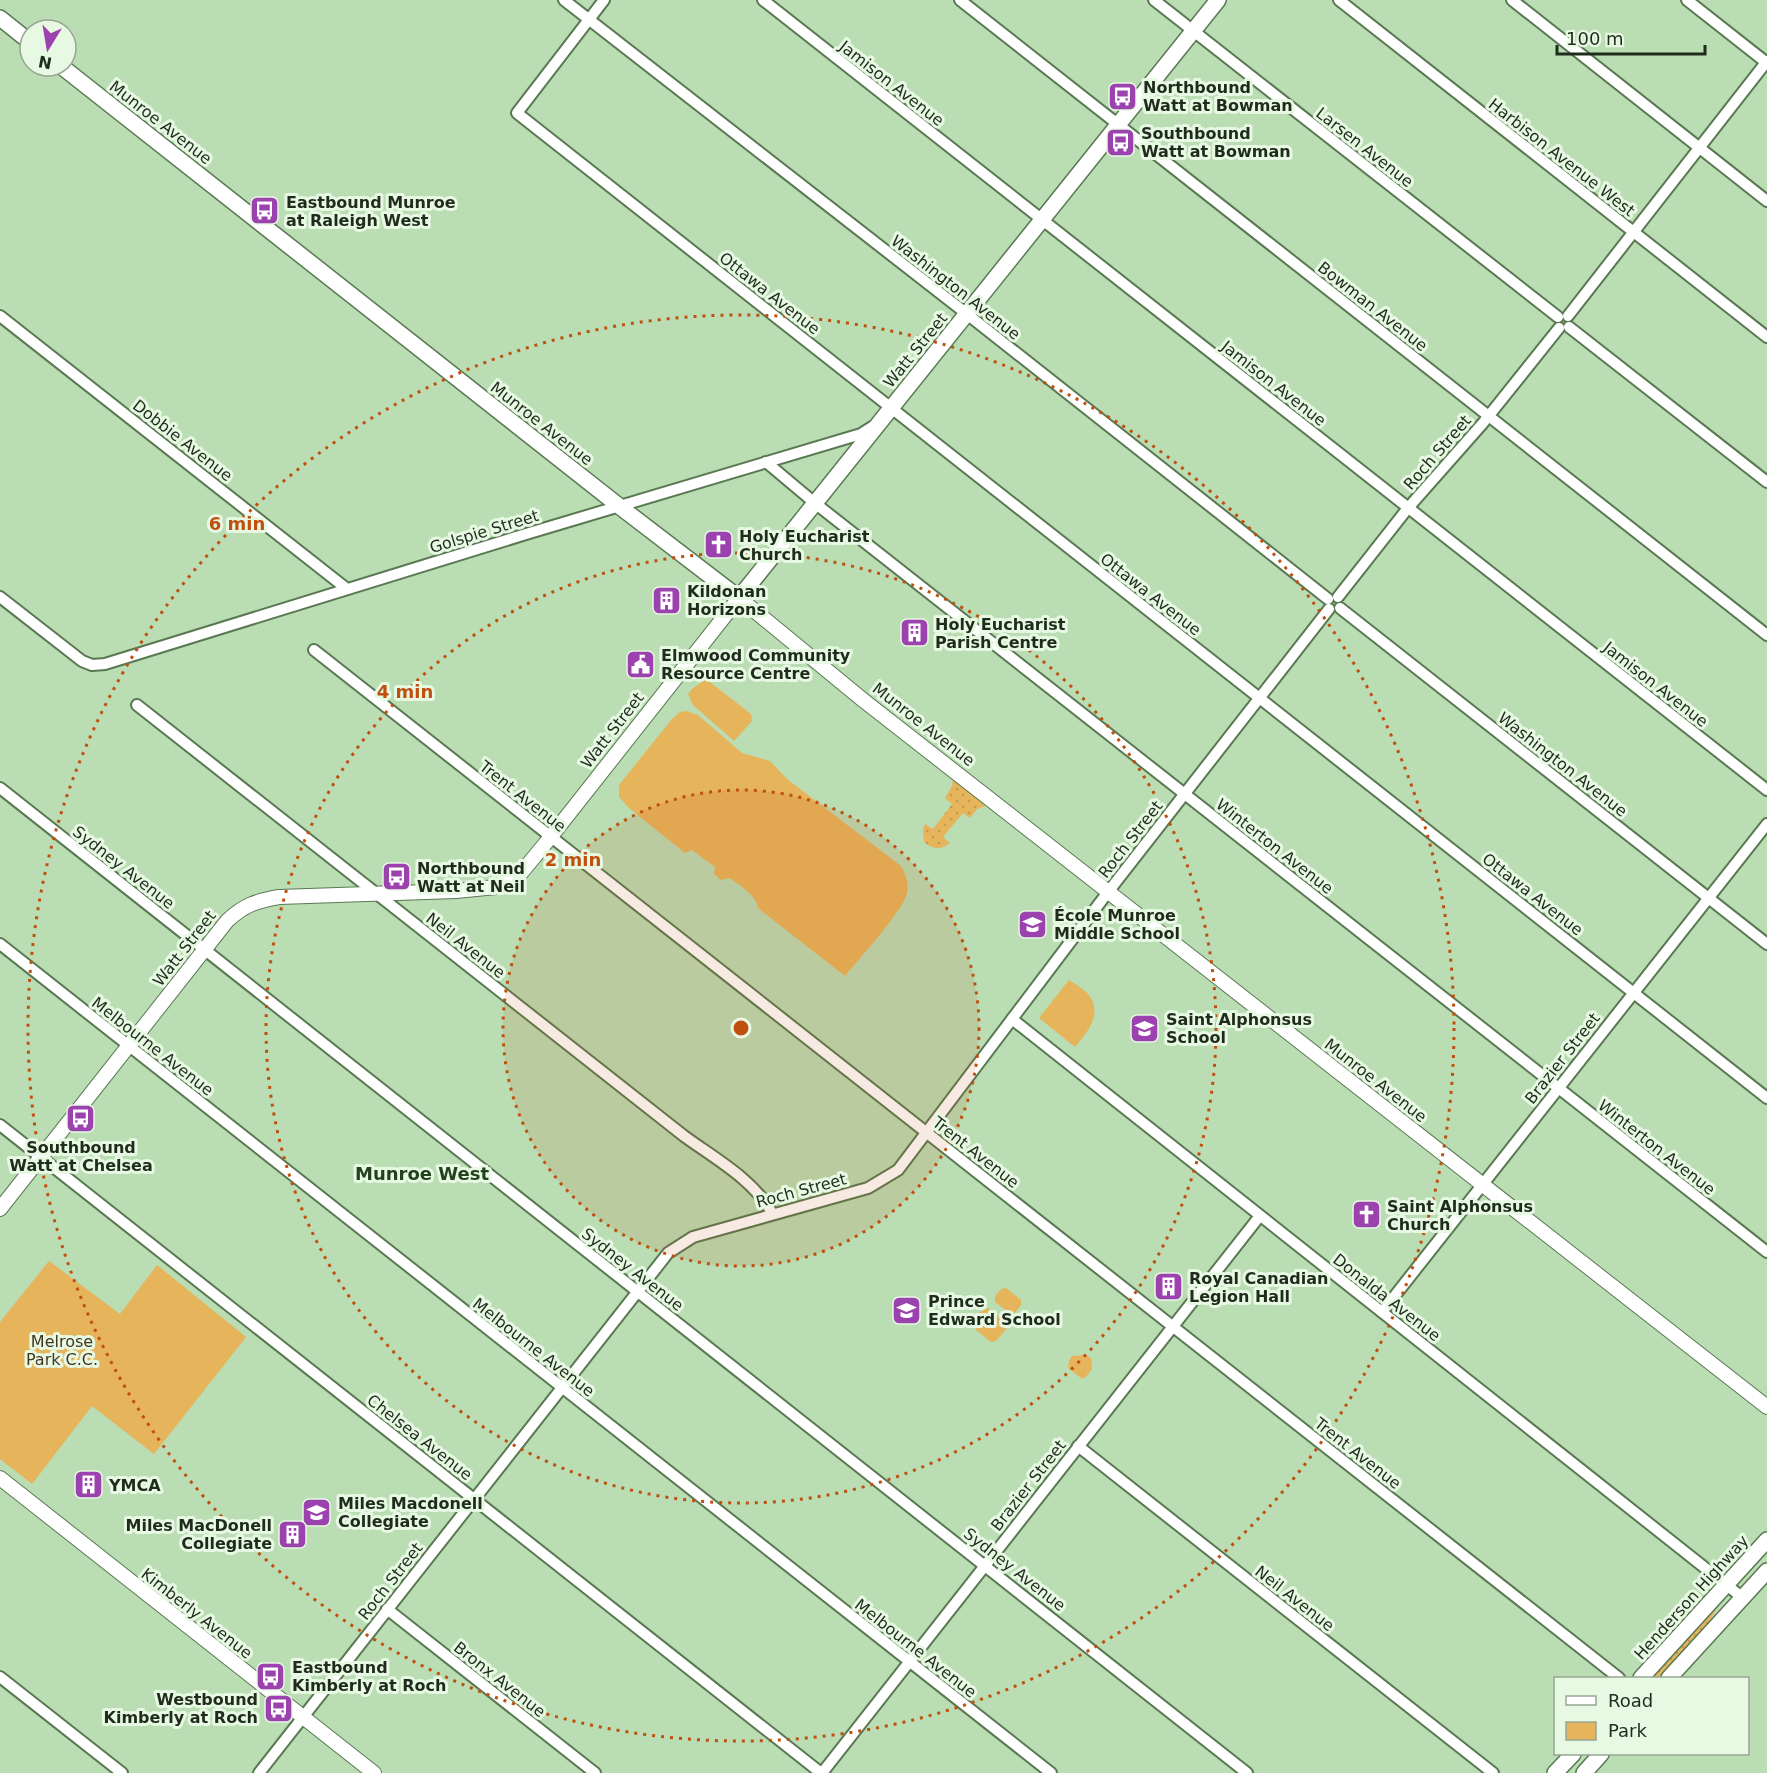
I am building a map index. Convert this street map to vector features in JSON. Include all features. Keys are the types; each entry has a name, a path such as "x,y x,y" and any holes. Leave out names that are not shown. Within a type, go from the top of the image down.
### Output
{"main road":[{"name":"Watt Street","path":"739,598 1218,0"},
{"path":"0,18 18,32"},
{"name":"Munroe Avenue","path":"76,78 739,598"},
{"name":"Henderson Highway","path":"1642,1677 1767,1540"},
{"path":"1670,1677 1767,1571"},
{"path":"1555,1773 1572,1755"},
{"path":"1584,1773 1600,1755"}],"street":[{"name":"Washington Avenue","path":"564,0 1767,944"},
{"path":"589,20 604,0"},
{"name":"Jamison Avenue","path":"763,0 1767,790"},
{"name":"Bowman Avenue","path":"960,0 1767,635"},
{"name":"Larsen Avenue","path":"1154,0 1767,482"},
{"name":"Harbison Avenue West","path":"1339,0 1767,337"},
{"path":"1512,0 1767,201"},
{"path":"1687,0 1767,62"},
{"name":"Ottawa Avenue","path":"589,20 517,113 887,414 1260,698 1767,1098"},
{"name":"Roch Street","path":"260,1773 668,1252 693,1237 772,1213 868,1188 898,1170 1108,892 1408,508 1488,416 1564,322 1767,62"},
{"name":"Dobbie Avenue","path":"0,316 347,589"},
{"name":"Golspie Street","path":"0,597 82,661 92,665 105,664 861,434 887,414"},
{"name":"Winterton Avenue","path":"766,462 816,504 1767,1252"},
{"name":"Watt Street","path":"0,1209 237,911 256,901 279,897 454,891 496,887 509,882 521,873 739,598"},
{"name":"Munroe Avenue","path":"739,598 1108,892 1767,1407"},
{"name":"Trent Avenue","path":"314,650 1618,1677"},
{"name":"Neil Avenue","path":"137,705 743,1180 765,1201 772,1213"},
{"name":"Sydney Avenue","path":"0,788 1247,1773"},
{"name":"Brazier Street","path":"1382,1312 1767,824"},
{"name":"Melbourne Avenue","path":"0,944 1051,1773"},
{"name":"Donalda Avenue","path":"1012,1019 1743,1598"},
{"name":"Chelsea Avenue","path":"0,1125 822,1773"},
{"name":"Brazier Street","path":"822,1773 1259,1216"},
{"name":"Neil Avenue","path":"1078,1446 1493,1773"},
{"name":"Kimberly Avenue","path":"0,1478 374,1773"},
{"name":"Bronx Avenue","path":"387,1609 595,1773"},
{"path":"0,1677 122,1773"}],"green space":[{"path":"706,679 751,714 752,721 734,741 693,705 688,694"},
{"path":"686,711 698,715 742,753 770,761 787,779 901,866 908,886 904,901 889,923 845,976 758,908 751,895 742,887 729,878 721,880 714,874 715,867 692,850 685,853 629,808 619,797 619,785 672,719 680,712"},
{"path":"953,778 988,805 977,809 970,818 963,813 943,837 950,843 934,848 924,842 923,829 925,824 933,829 952,804 945,798 952,786"},
{"path":"1069,980 1089,995 1094,1009 1092,1023 1075,1047 1039,1018"},
{"name":"Melrose Park C.C.","path":"49,1261 120,1314 157,1265 246,1337 154,1454 92,1406 32,1484 0,1459 0,1322"},
{"path":"1006,1288 1021,1300 1021,1305 1015,1313 1010,1313 995,1302 995,1296 1001,1289"},
{"path":"988,1308 1006,1322 1007,1328 996,1341 991,1342 976,1330 974,1318"},
{"path":"1086,1355 1091,1358 1092,1369 1085,1378 1081,1378 1068,1368 1069,1361 1072,1356"},
{"path":"1722,1599 1709,1622 1659,1677 1649,1677"}],"place":[{"name":"Northbound Watt at Bowman","path":"1122,96"},
{"name":"Southbound Watt at Bowman","path":"1120,142"},
{"name":"Eastbound Munroe at Raleigh West","path":"265,211"},
{"name":"Holy Eucharist Church","path":"718,545"},
{"name":"Kildonan Horizons","path":"666,600"},
{"name":"Holy Eucharist Parish Centre","path":"914,633"},
{"name":"Elmwood Community Resource Centre","path":"640,664"},
{"name":"Northbound Watt at Neil","path":"396,877"},
{"name":"École Munroe Middle School","path":"1033,924"},
{"name":"Saint Alphonsus School","path":"1145,1028"},
{"name":"Southbound Watt at Chelsea","path":"81,1119"},
{"name":"Saint Alphonsus Church","path":"1366,1215"},
{"name":"Royal Canadian Legion Hall","path":"1168,1287"},
{"name":"Prince Edward School","path":"907,1310"},
{"name":"YMCA","path":"88,1485"},
{"name":"Miles Macdonell Collegiate","path":"317,1512"},
{"name":"Miles MacDonell Collegiate","path":"293,1534"},
{"name":"Eastbound Kimberly at Roch","path":"271,1676"},
{"name":"Westbound Kimberly at Roch","path":"279,1708"}],"district":[{"name":"Munroe West","path":"422,1174"}]}
